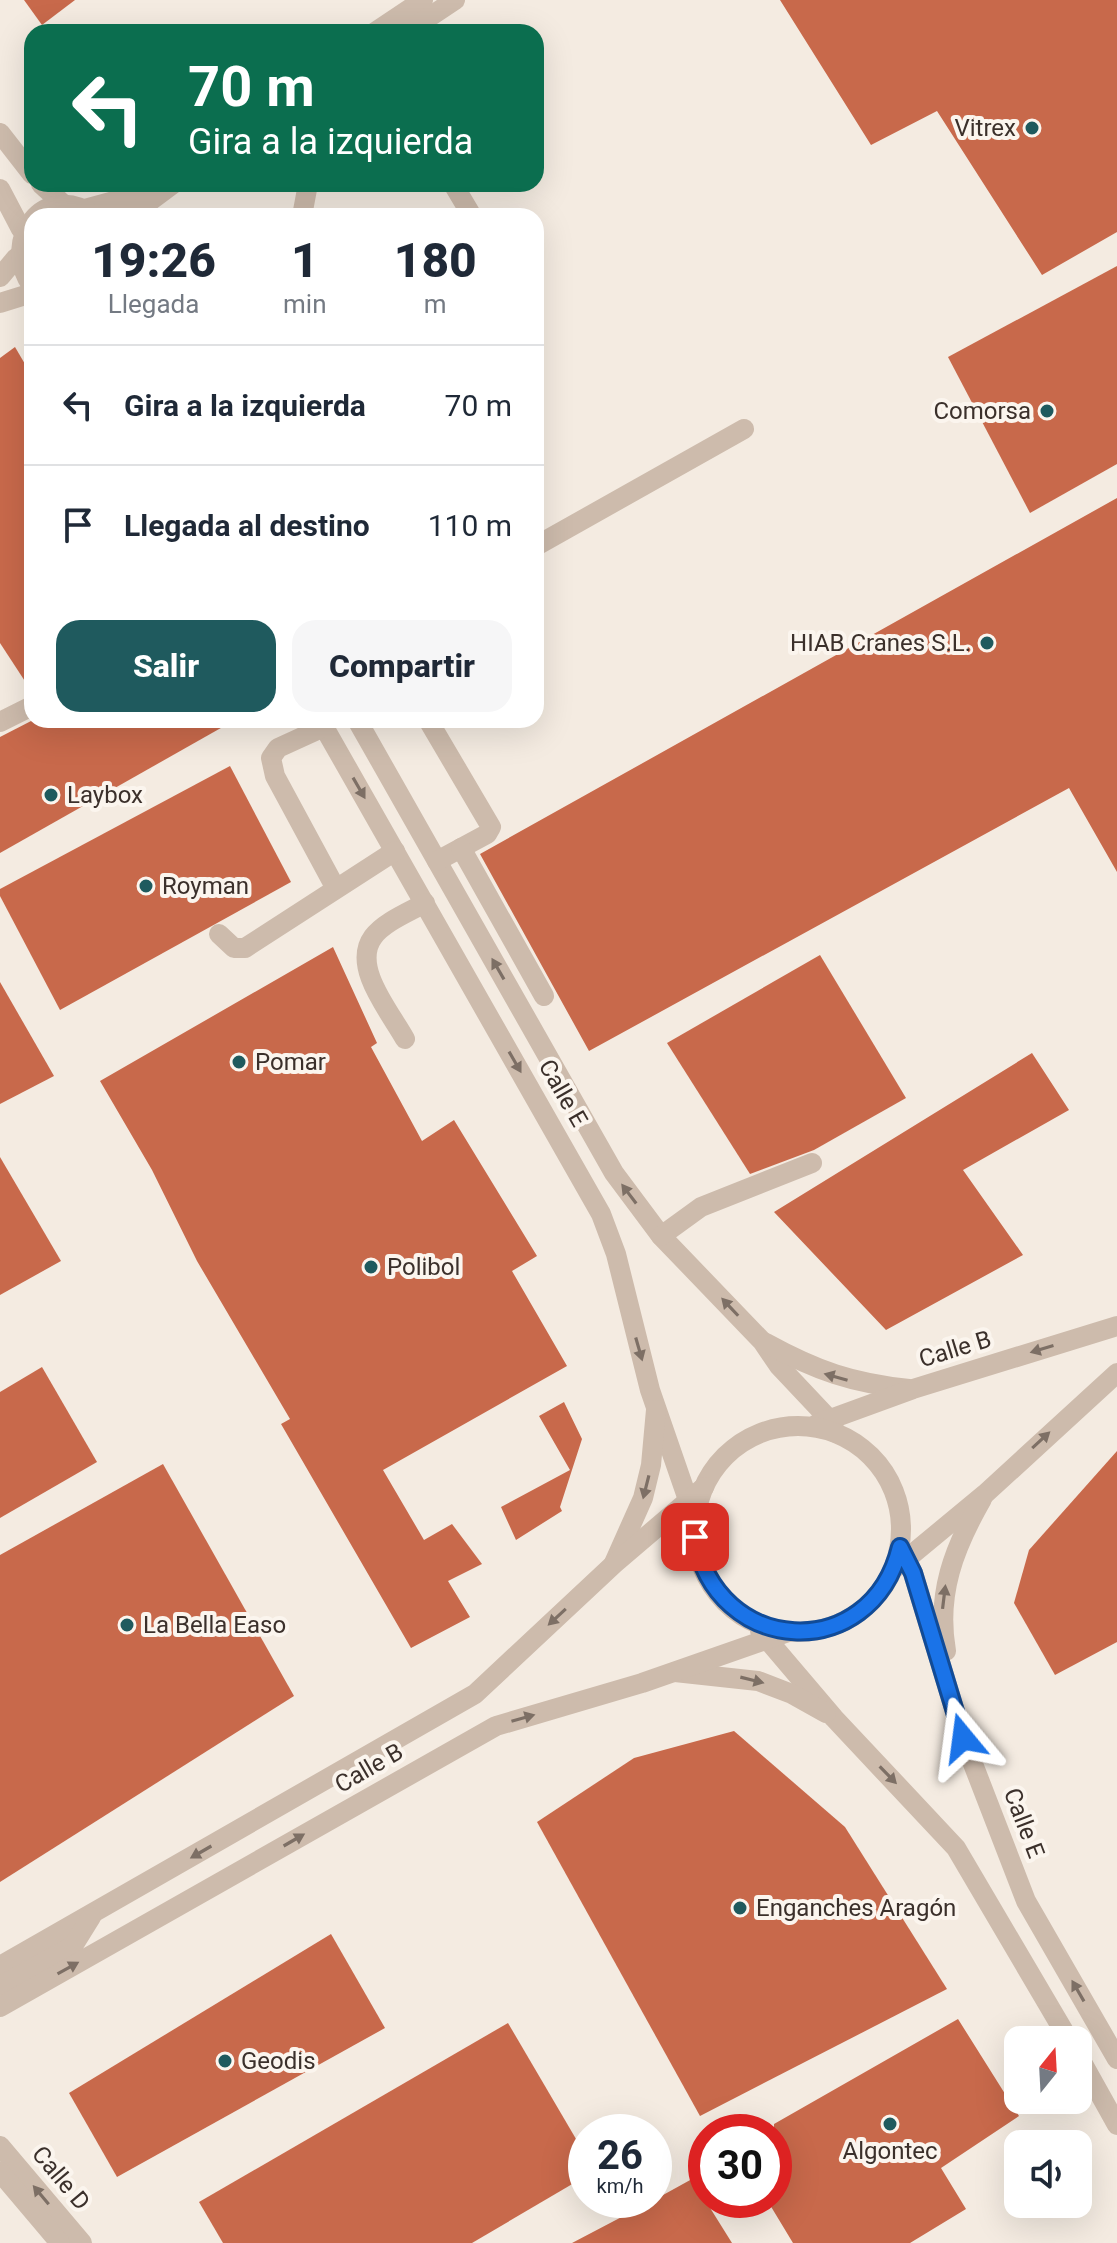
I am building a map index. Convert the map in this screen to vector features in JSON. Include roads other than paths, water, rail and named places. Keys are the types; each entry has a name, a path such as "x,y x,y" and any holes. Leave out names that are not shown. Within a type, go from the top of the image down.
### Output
{"street":[{"path":"387,24 423,0"},
{"path":"419,24 455,0"},
{"path":"0,133 24,164"},
{"path":"0,189 21,229"},
{"path":"50,192 63,204 75,208"},
{"path":"102,208 139,192"},
{"path":"141,208 162,192"},
{"path":"46,208 63,204"},
{"path":"0,277 16,258 24,226"},
{"path":"16,258 24,277"},
{"path":"0,303 24,296"},
{"path":"544,542 744,429"},
{"path":"0,722 24,710"},
{"path":"315,728 278,748 271,758 275,776 335,887"},
{"name":"Calle E","path":"324,728 601,1214 616,1254 656,1410 695,1493"},
{"name":"Calle E","path":"362,728 614,1173 661,1236 762,1341 825,1426"},
{"path":"433,728 491,827 487,834 437,861"},
{"path":"461,848 550,995 520,1008"},
{"path":"219,934 234,948 245,948 395,851"},
{"path":"405,1039 369,975 365,953 373,936 425,903"},
{"path":"661,1236 701,1207 812,1163"},
{"name":"Calle B","path":"825,1426 913,1389 1117,1326"},
{"name":"Calle E","path":"762,1341 813,1368 842,1379 913,1389"},
{"path":"900,1559 900,1512 888,1479 866,1452 825,1426 773,1429 745,1441 721,1461 695,1493 698,1555 704,1572 725,1602 754,1622 788,1632 821,1630 852,1618 877,1597 900,1559 985,1494 1117,1373"},
{"name":"Calle B","path":"614,1564 643,1498 651,1465 656,1410"},
{"name":"Calle B","path":"0,1966 475,1694 695,1493"},
{"path":"945,1675 942,1620 945,1583 956,1548 985,1494"},
{"name":"Calle E","path":"900,1559 945,1675 963,1738 1026,1901 1117,2059"},
{"path":"754,1622 834,1718 967,1863 1061,2026"},
{"name":"Calle B","path":"0,2007 496,1726 675,1672 788,1632"},
{"path":"675,1672 758,1681 792,1694 834,1718"},
{"path":"0,1986 73,1946 93,1913"},
{"path":"1092,2080 1117,2125"},
{"name":"Calle D","path":"0,2146 82,2243"},
{"name":"Calle D","path":"0,2172 60,2243"}],"place":[{"name":"Vitrex","path":"1032,128"},
{"name":"Comorsa","path":"1047,411"},
{"name":"HIAB Cranes S.L.","path":"987,643"},
{"name":"Laybox","path":"51,795"},
{"name":"Royman","path":"146,886"},
{"name":"Pomar","path":"239,1062"},
{"name":"Polibol","path":"371,1267"},
{"name":"La Bella Easo","path":"127,1625"},
{"name":"Enganches Aragón","path":"740,1908"},
{"name":"Geodis","path":"225,2061"},
{"name":"Algontec","path":"890,2124"}]}
